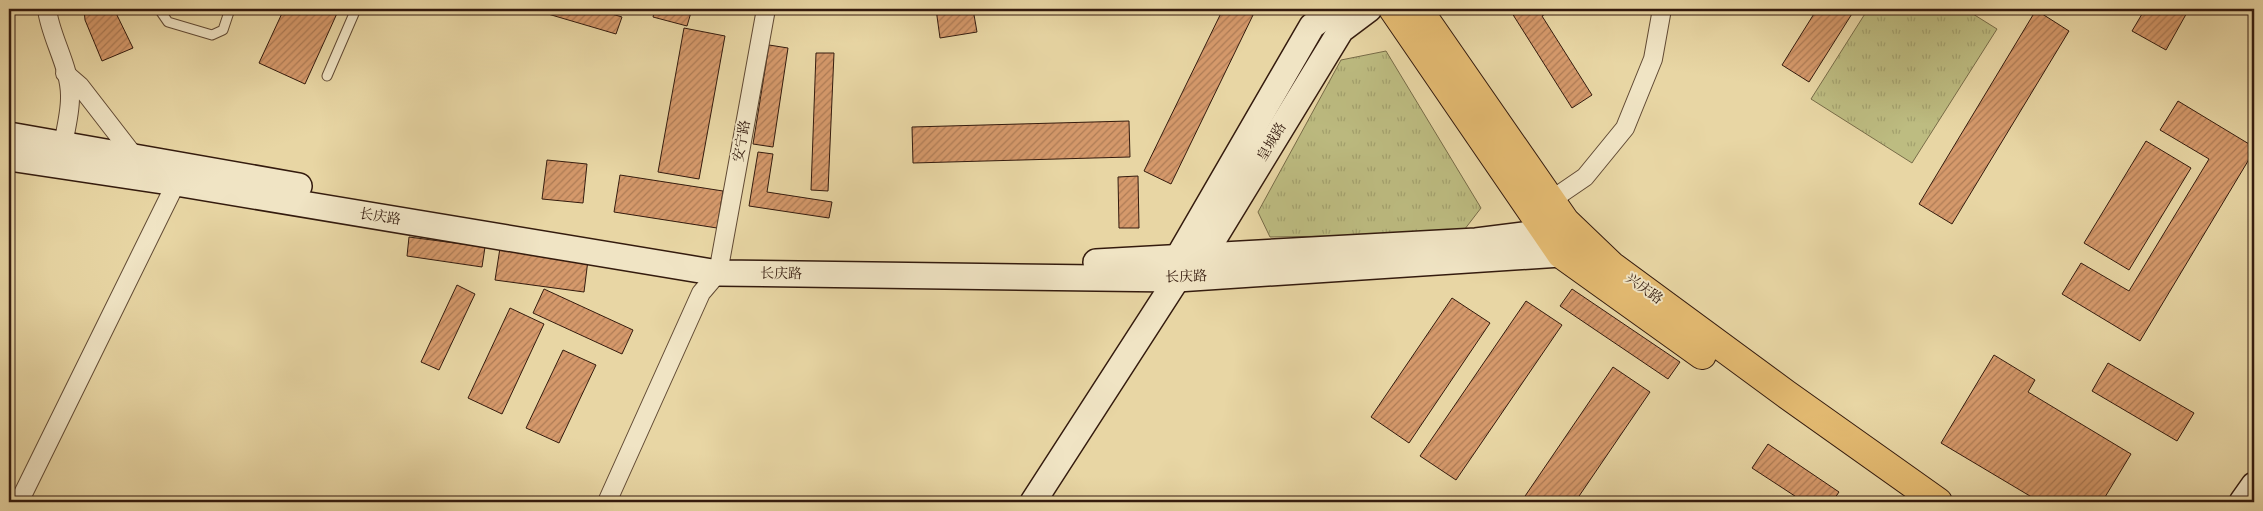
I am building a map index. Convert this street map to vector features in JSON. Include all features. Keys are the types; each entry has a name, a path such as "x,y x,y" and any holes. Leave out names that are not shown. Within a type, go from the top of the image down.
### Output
{"main road":[{"name":"皇城路","path":"1033,502 1177,269 1315,17 1335,9"},
{"name":"皇城路","path":"1177,269 1202,258 1341,30 1369,9"},
{"name":"兴庆路","path":"1393,9 1556,220 1612,266 1786,394 1938,502"},
{"name":"兴庆路","path":"1418,9 1556,220 1561,254"},
{"path":"9,135 61,154 135,157 720,265"},
{"name":"长庆路","path":"9,158 61,154 152,179 720,265 1177,269 1561,254"},
{"path":"1202,258 1476,242 1556,220"},
{"path":"1561,254 1906,502"},
{"path":"2242,502 2254,485"}],"street":[{"path":"47,9 48,23 60,50 70,97 61,154"},
{"name":"安宁路","path":"720,265 766,9"},
{"path":"1556,220 1585,177 1625,128 1653,59 1662,9"},
{"path":"65,72 80,86 152,179"},
{"path":"19,502 176,183"},
{"path":"607,502 701,292 720,265"}],"lane":[{"path":"159,9 168,22 212,35 224,30 230,9"},
{"path":"327,76 356,9"}],"green space":[{"path":"1868,9 1965,9 1997,29 1912,163 1811,99"},
{"path":"1386,51 1481,208 1461,234 1270,237 1258,212 1341,60"}],"building":[{"path":"84,9 114,9 133,48 102,61 85,20"},
{"path":"284,9 339,9 305,84 259,63"},
{"path":"531,9 595,9 622,17 616,34"},
{"path":"655,9 692,9 687,26 653,17"},
{"path":"936,9 973,9 977,32 940,38"},
{"path":"1223,9 1245,9 1254,13 1171,184 1144,171"},
{"path":"1554,9 1542,16 1592,95 1572,108 1510,10"},
{"path":"1817,9 1855,9 1809,82 1782,65"},
{"path":"2145,9 2189,9 2166,50 2132,31"},
{"path":"2036,10 2069,31 1952,224 1919,204"},
{"path":"684,28 725,36 699,179 658,172"},
{"path":"769,45 788,48 773,147 753,144"},
{"path":"816,53 834,53 828,191 811,190"},
{"path":"2178,101 2254,147 2254,151 2140,341 2062,294 2081,263 2129,291 2209,159 2160,130"},
{"path":"1129,121 1130,157 913,163 912,127"},
{"path":"2146,141 2191,168 2129,270 2084,243"},
{"path":"758,152 773,154 767,192 832,202 829,218 749,206"},
{"path":"547,160 587,164 583,203 542,199"},
{"path":"620,175 723,191 717,228 614,212"},
{"path":"1138,176 1139,228 1119,228 1118,177"},
{"path":"409,237 485,247 482,267 407,256"},
{"path":"500,248 588,260 584,292 495,280"},
{"path":"457,285 475,294 439,370 421,362"},
{"path":"544,289 633,330 622,354 533,313"},
{"path":"1572,289 1680,362 1668,379 1560,306"},
{"path":"1452,298 1490,323 1409,443 1371,417"},
{"path":"1526,301 1562,325 1456,480 1420,456"},
{"path":"510,308 544,324 502,414 468,398"},
{"path":"563,350 596,365 559,443 526,428"},
{"path":"1994,355 2035,380 2028,392 2131,454 2102,502 2040,502 1941,443"},
{"path":"2108,363 2194,413 2177,441 2092,391"},
{"path":"1613,367 1650,392 1575,502 1521,502"},
{"path":"1768,444 1839,492 1832,502 1804,502 1752,468"}]}
